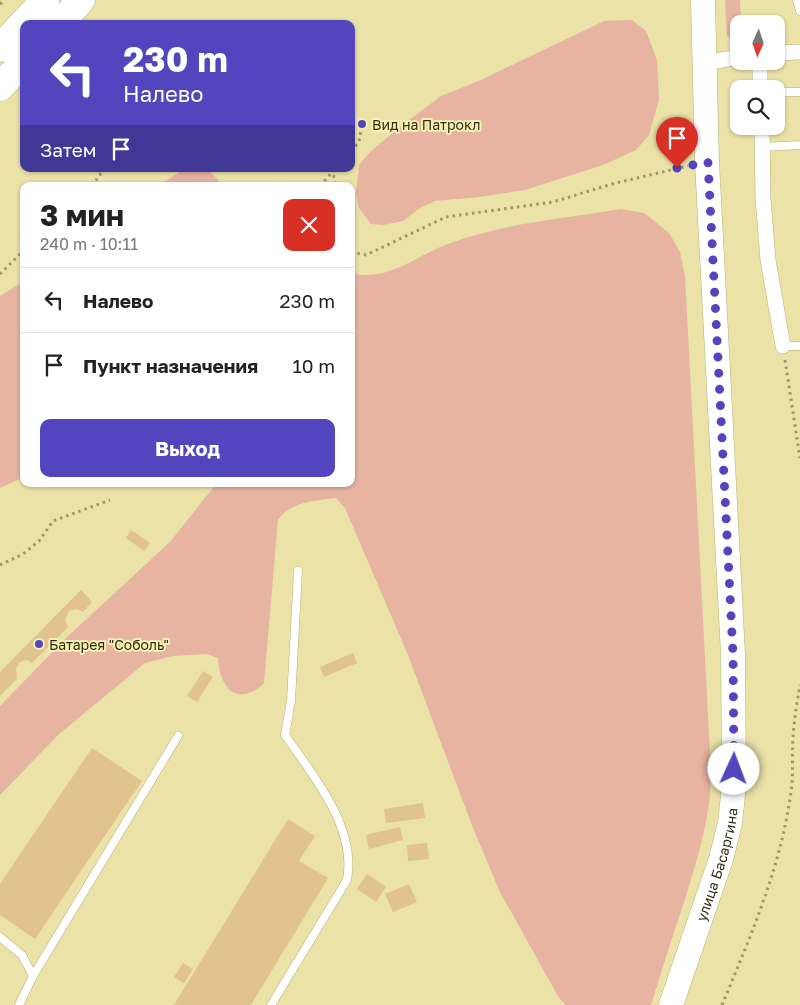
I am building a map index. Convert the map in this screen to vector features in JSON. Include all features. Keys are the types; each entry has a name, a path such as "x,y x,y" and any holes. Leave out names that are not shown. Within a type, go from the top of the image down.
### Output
{"highway":[{"path":"26,20 45,0"},
{"path":"63,20 81,0"},
{"path":"0,48 20,27"},
{"path":"0,87 20,66"}],"main road":[{"name":"улица Басаргина","path":"671,1005 721,859 730,823 734,786 733,654 708,162 703,0"}],"street":[{"path":"785,53 800,52"},
{"path":"704,63 730,59"},
{"path":"762,135 763,199 768,260 783,346"}],"lane":[{"path":"797,0 800,10"},
{"path":"785,92 800,92"},
{"path":"763,147 800,145"},
{"path":"783,346 800,346"},
{"path":"271,1005 347,880 350,863 346,841 333,811 285,735 290,702 298,571"},
{"path":"20,1005 33,976 178,736"},
{"path":"0,937 22,955 33,976"}],"path":[{"path":"0,4 5,0"},
{"path":"355,146 358,142 362,124"},
{"path":"355,253 366,255 446,217 553,202 630,179 708,162"},
{"path":"323,182 331,172"},
{"path":"0,274 20,254"},
{"path":"783,346 800,458"},
{"path":"0,565 23,554 39,541 53,521 110,500"},
{"path":"722,1005 768,893 777,857 792,783 793,736 800,685"}],"shaded area":[{"path":"725,0 740,0 741,15 730,15 730,38 727,36"},
{"path":"632,20 646,31 657,60 659,100 649,135 636,150 603,165 525,190 435,201 420,208 403,221 383,225 371,224 359,208 356,193 359,165 370,152 441,96 481,80 604,21"},
{"path":"180,172 209,172 219,182 164,182"},
{"path":"621,209 644,213 669,233 680,252 685,276 711,772 709,804 699,852 651,1005 566,1005 559,998 500,892 473,828 408,655 345,508 336,498 297,505 283,514 278,520 264,683 249,693 238,694 232,692 223,680 218,658 207,654 173,656 145,663 58,735 0,795 0,706 67,637 170,542 214,487 355,487 355,274 364,275 390,271 448,244 490,231 533,222"},
{"path":"20,284 20,479 0,488 0,296"}],"building":[{"path":"131,530 150,543 144,551 126,538"},
{"name":"Батарея \"Соболь\"","path":"81,590 92,602 83,612 76,609 69,611 65,620 68,627 32,663 27,660 20,662 16,669 17,679 0,696 0,672"},
{"path":"353,653 357,663 324,677 320,667"},
{"path":"203,671 213,677 197,702 187,696"},
{"path":"92,748 142,781 35,939 0,915 0,884"},
{"path":"423,803 425,818 386,823 384,809"},
{"path":"288,819 315,836 299,861 328,878 251,1005 174,1005"},
{"path":"400,827 403,840 369,849 366,835"},
{"path":"427,843 429,859 408,861 407,845"},
{"path":"367,874 386,887 376,902 357,889"},
{"path":"409,884 417,902 393,912 385,894"},
{"path":"183,963 193,969 184,983 174,977"}],"place":[{"name":"Вид на Патрокл","path":"362,124"},
{"name":"Батарея \"Соболь\"","path":"39,644"}],"route":[{"path":"677,168 708,162 733,654 734,769"}]}
